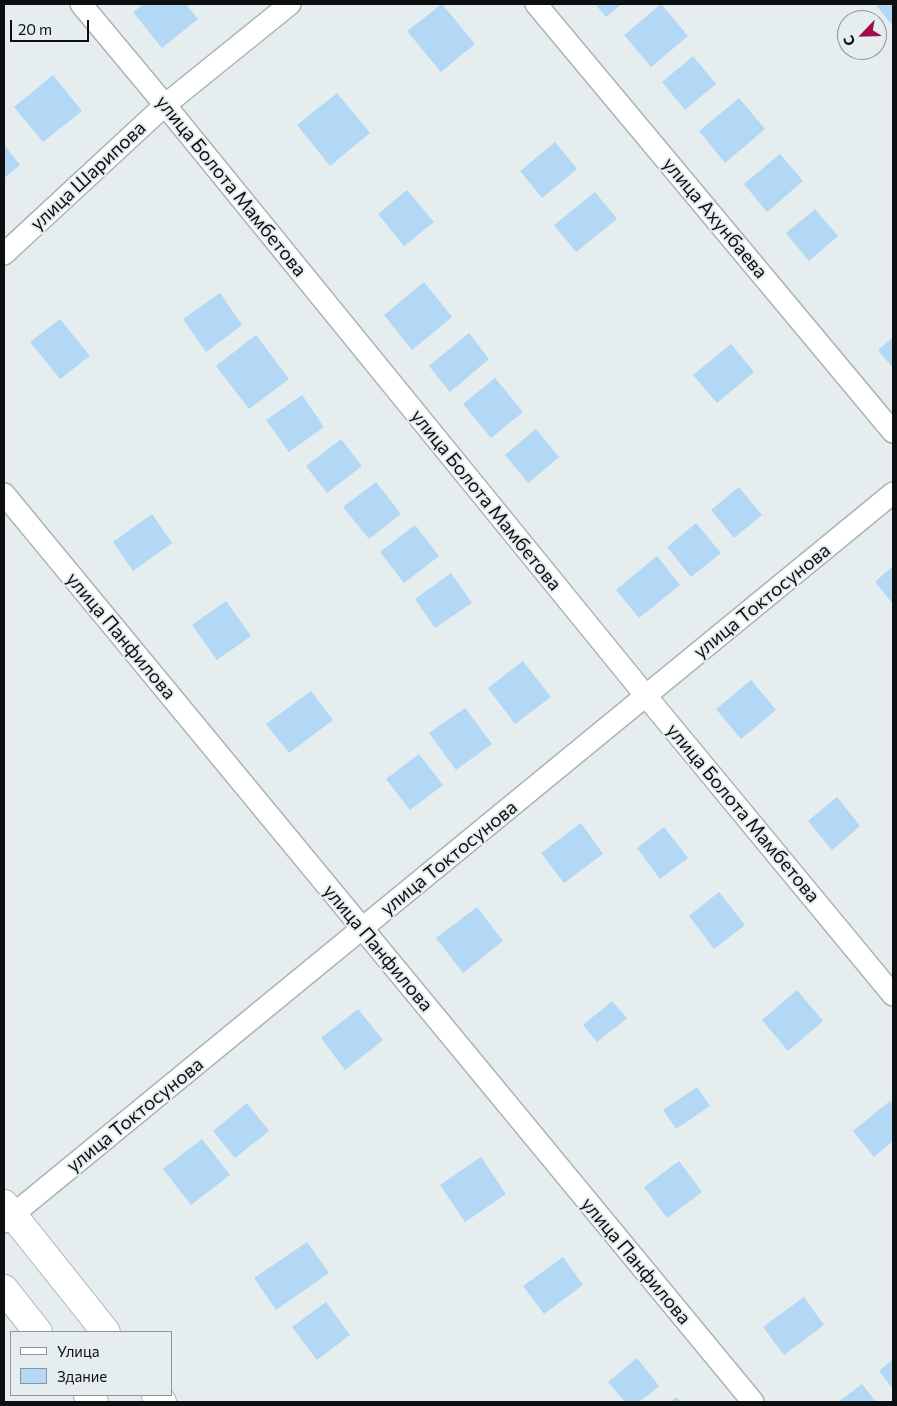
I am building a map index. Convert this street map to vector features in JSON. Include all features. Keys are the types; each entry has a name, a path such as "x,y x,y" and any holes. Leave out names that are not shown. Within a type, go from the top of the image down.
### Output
{"street":[{"name":"улица Болота Мамбетова","path":"81,4 646,696 893,995"},
{"name":"улица Шарипова","path":"4,254 165,105 290,4"},
{"name":"улица Ахунбаева","path":"536,4 893,432"},
{"name":"улица Токтосунова","path":"7,1214 362,929 893,493"},
{"name":"улица Панфилова","path":"4,494 753,1402"},
{"path":"7,1214 105,1331"},
{"path":"4,1289 37,1331"}],"building":[{"path":"144,4 186,4 198,19 162,48 133,12"},
{"path":"442,4 475,44 441,72 407,31"},
{"path":"595,4 622,4 606,17"},
{"path":"661,4 688,36 651,67 624,35"},
{"path":"875,4 893,4 893,26 887,19 887,10 880,10"},
{"path":"693,56 716,84 685,110 662,82"},
{"path":"53,75 82,111 43,142 14,107"},
{"path":"337,93 370,133 330,166 297,125"},
{"path":"739,98 765,129 725,163 699,131"},
{"path":"555,142 577,169 542,198 520,171"},
{"path":"4,145 20,165 4,178"},
{"path":"780,154 803,181 767,212 744,184"},
{"path":"407,190 434,222 404,246 378,214"},
{"path":"595,192 617,219 576,252 554,225"},
{"path":"815,209 838,236 809,261 786,233"},
{"path":"424,282 452,317 412,350 384,315"},
{"path":"220,293 242,325 206,352 183,319"},
{"path":"60,319 90,356 60,379 30,342"},
{"path":"469,333 489,359 450,392 429,366"},
{"path":"256,335 289,379 249,409 216,366"},
{"path":"893,337 893,368 878,350"},
{"path":"731,344 754,372 717,403 693,375"},
{"path":"495,378 523,412 491,438 463,404"},
{"path":"302,395 324,427 289,452 266,420"},
{"path":"536,429 559,457 528,483 505,455"},
{"path":"341,439 362,466 327,493 306,466"},
{"path":"376,482 401,514 369,539 343,507"},
{"path":"739,487 762,515 734,538 711,510"},
{"path":"152,514 172,543 133,571 113,542"},
{"path":"696,523 721,553 691,577 667,547"},
{"path":"415,525 439,556 404,583 380,552"},
{"path":"657,556 680,585 639,618 616,590"},
{"path":"893,566 893,604 875,582"},
{"path":"451,573 472,603 435,628 415,599"},
{"path":"226,601 251,636 217,660 192,625"},
{"path":"523,661 551,697 515,724 488,688"},
{"path":"751,680 776,710 741,739 716,709"},
{"path":"311,691 333,720 289,753 266,724"},
{"path":"465,708 492,744 456,770 429,733"},
{"path":"419,754 443,785 410,810 386,779"},
{"path":"837,797 860,826 832,850 808,821"},
{"path":"581,823 603,854 564,883 541,853"},
{"path":"664,827 688,858 660,879 637,848"},
{"path":"719,892 745,925 714,949 689,916"},
{"path":"477,907 503,941 463,973 436,938"},
{"path":"797,990 823,1021 788,1051 762,1020"},
{"path":"612,1001 627,1018 597,1042 583,1025"},
{"path":"358,1009 383,1040 345,1070 321,1038"},
{"path":"697,1087 710,1106 676,1129 663,1110"},
{"path":"890,1101 893,1105 893,1141 874,1157 853,1131"},
{"path":"247,1103 269,1131 235,1158 213,1131"},
{"path":"202,1139 230,1175 191,1205 163,1169"},
{"path":"481,1157 506,1194 465,1222 440,1185"},
{"path":"679,1161 702,1192 667,1218 644,1187"},
{"path":"307,1242 329,1273 276,1310 254,1278"},
{"path":"563,1257 583,1285 544,1314 523,1286"},
{"path":"804,1297 824,1325 784,1355 763,1327"},
{"path":"326,1302 350,1335 317,1360 292,1327"},
{"path":"637,1358 659,1386 639,1402 625,1402 608,1382"},
{"path":"893,1359 893,1389 879,1371"},
{"path":"862,1384 876,1402 838,1402"},
{"path":"677,1397 680,1402 670,1402"}]}
